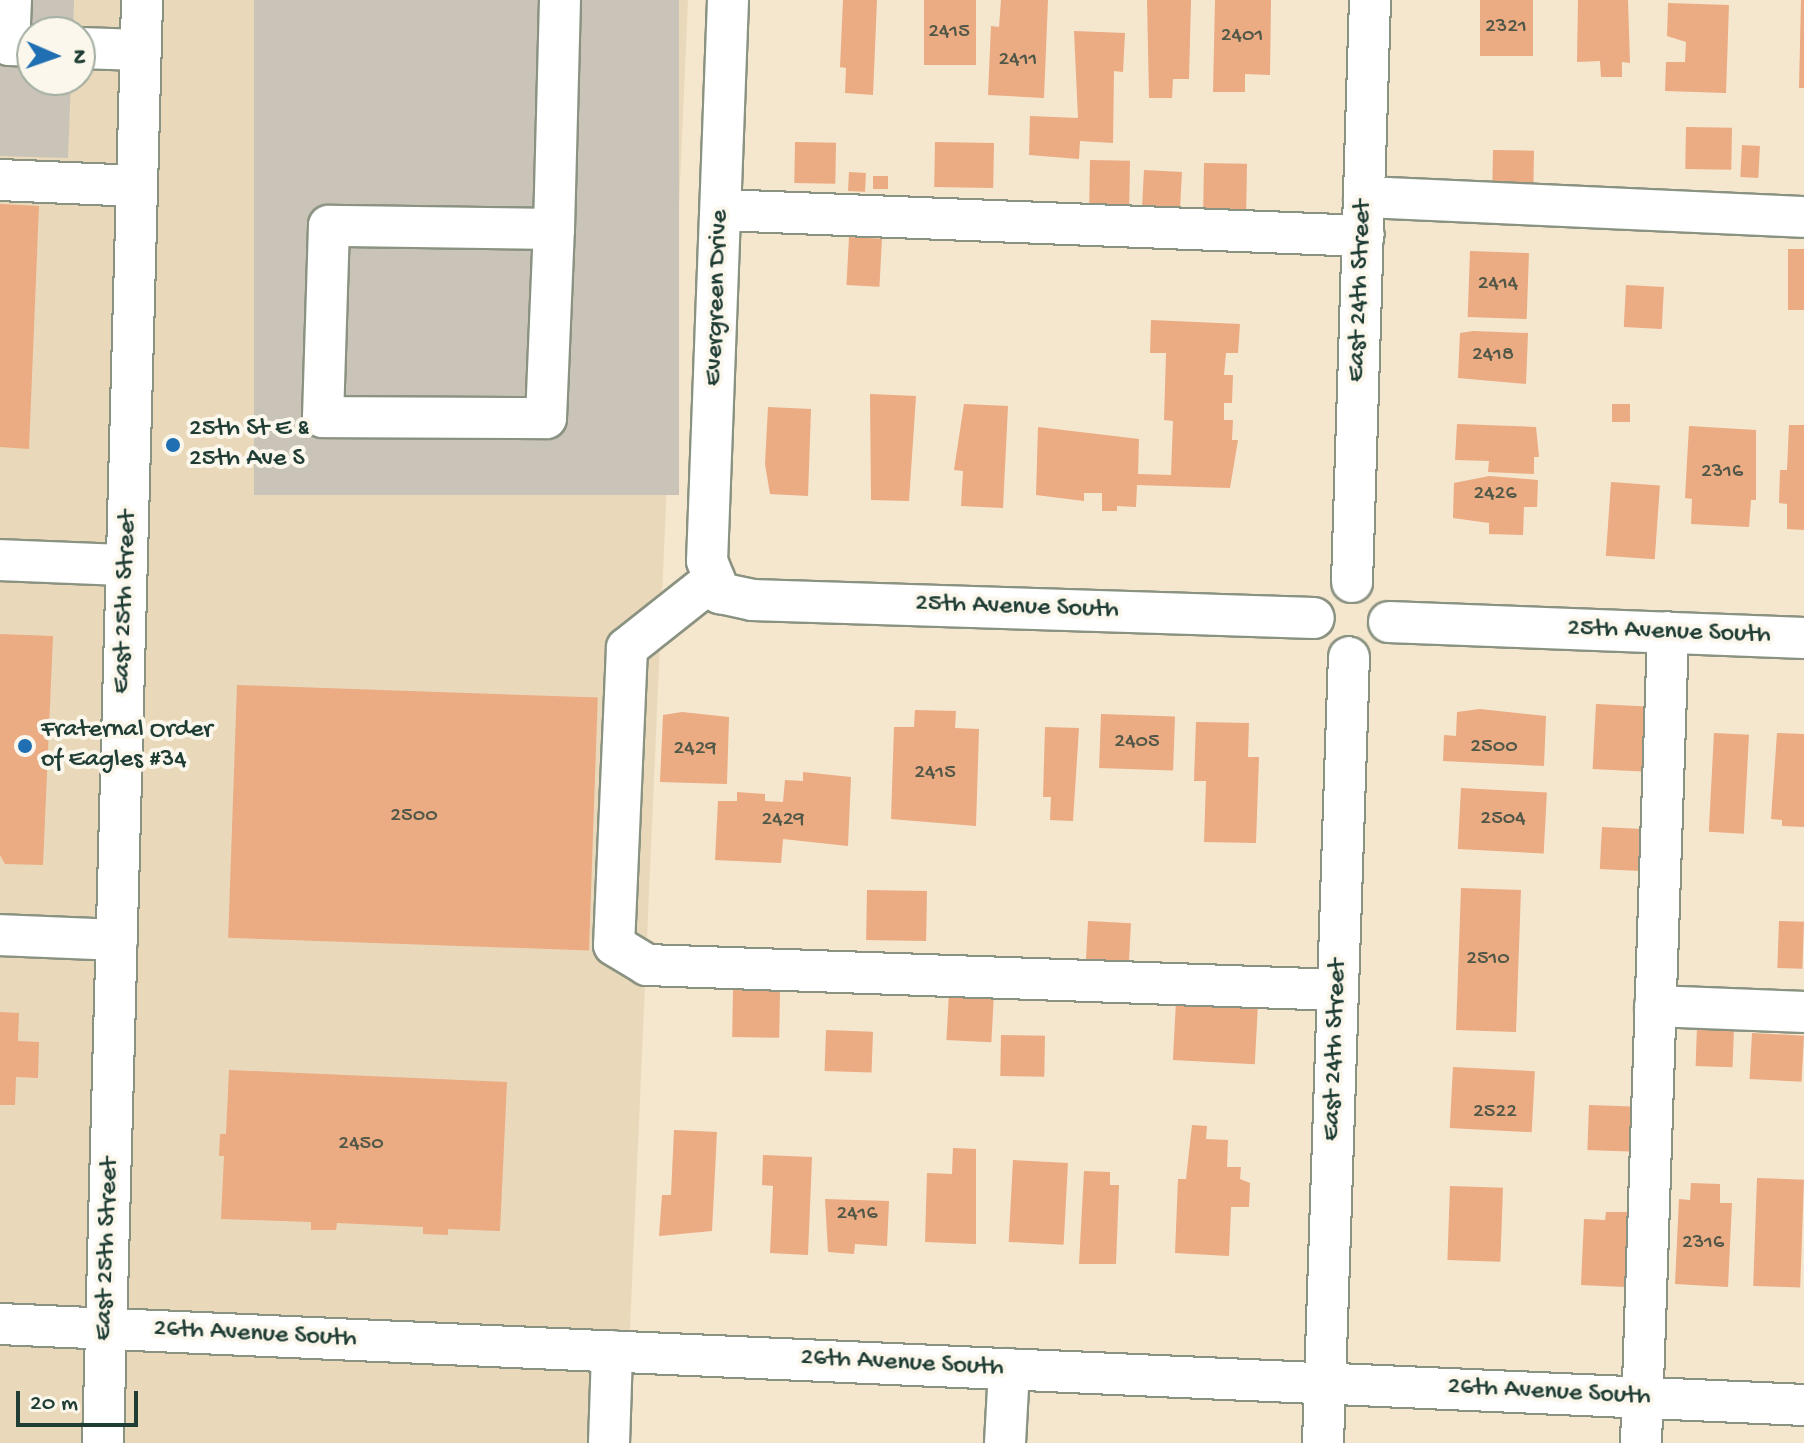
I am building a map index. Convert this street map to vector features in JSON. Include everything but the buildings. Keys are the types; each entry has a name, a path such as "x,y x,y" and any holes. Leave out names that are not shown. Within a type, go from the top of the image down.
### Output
{"street":[{"path":"11,0 9,45 16,45"},
{"name":"East 25th Street","path":"103,1443 142,0"},
{"path":"554,229 329,226 323,417 546,418 554,229 560,0"},
{"name":"Evergreen Drive","path":"717,586 707,561 728,0"},
{"name":"East 24th Street","path":"1352,582 1370,0"},
{"path":"96,49 141,50"},
{"path":"0,180 136,186"},
{"path":"722,210 1804,217"},
{"path":"0,560 127,565"},
{"path":"1352,582 1375,589 1389,622 1380,643 1349,657 1320,640 1314,618 1322,596 1352,582"},
{"path":"717,586 627,648 614,945 647,965 1338,990"},
{"name":"25th Avenue South","path":"717,586 752,600 1314,618"},
{"name":"25th Avenue South","path":"1389,622 1804,638"},
{"path":"1641,1443 1668,632"},
{"name":"East 24th Street","path":"1323,1443 1349,657"},
{"path":"0,935 117,940"},
{"path":"1655,1006 1804,1012"},
{"name":"26th Avenue South","path":"0,1324 1804,1405"},
{"path":"609,1443 612,1351"},
{"path":"1005,1443 1009,1369"}],"shaded area":[{"path":"0,0 688,0 625,1443 0,1443"},
{"path":"0,0 74,0 74,16 16,16 16,96 70,96 68,158 0,156"},
{"path":"254,0 679,0 679,495 254,495"}],"place":[{"name":"25th St E & 25th Ave S","path":"173,445"},
{"name":"Fraternal Order of Eagles #34","path":"25,746"}]}
